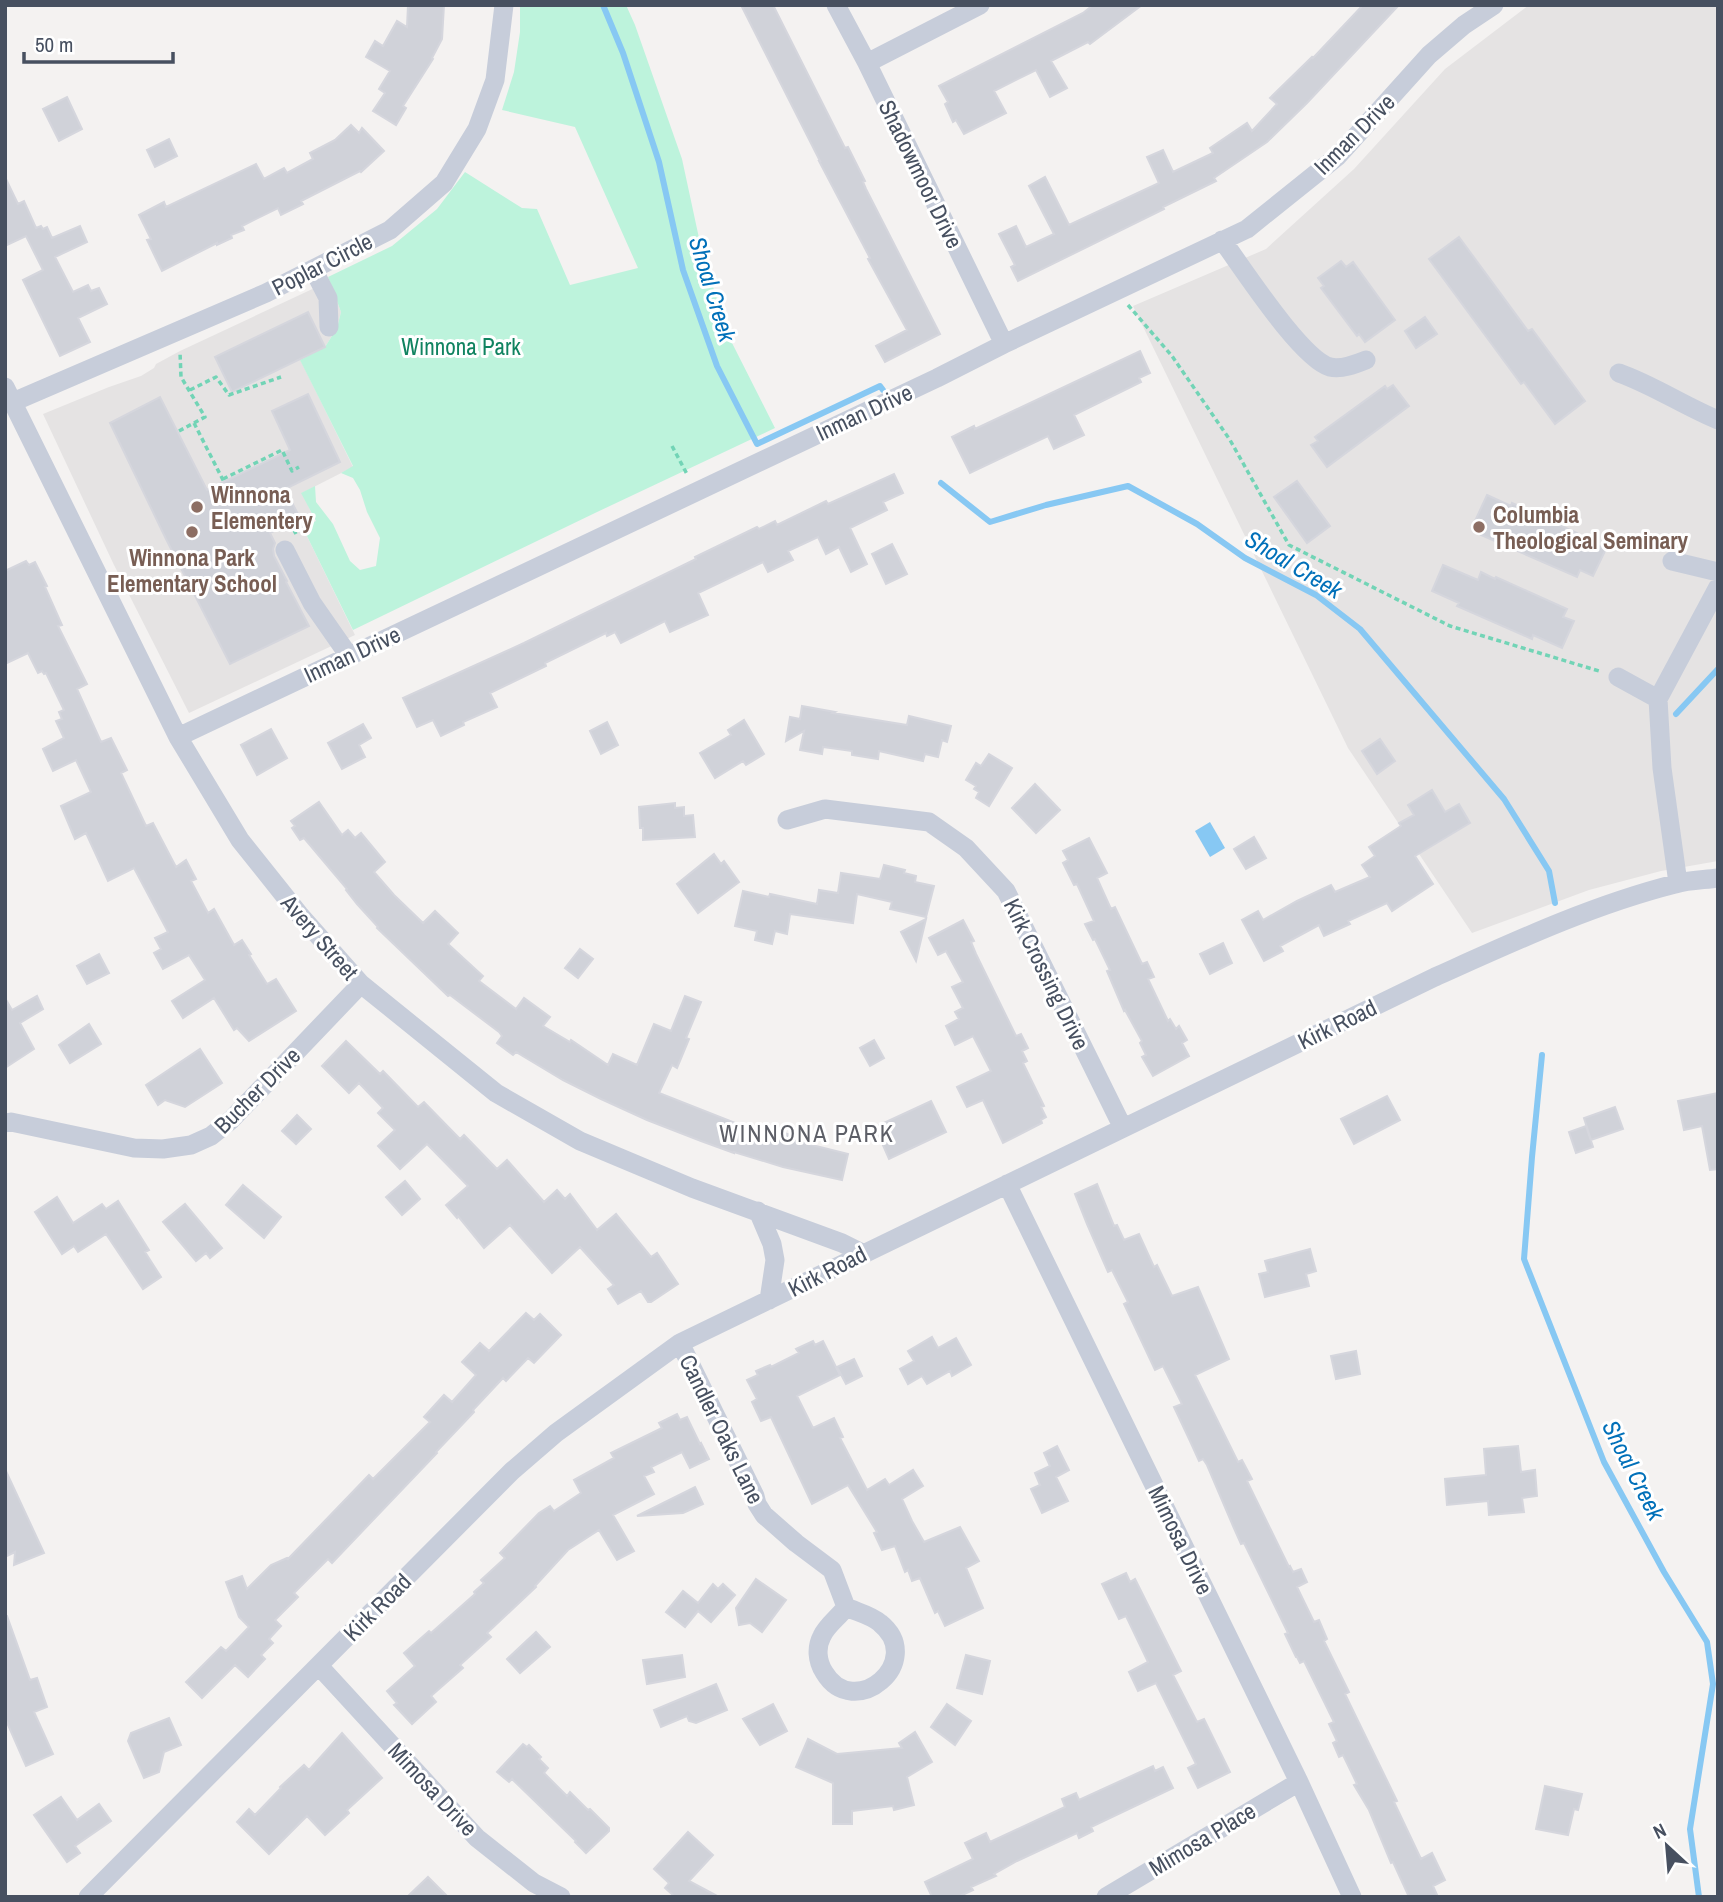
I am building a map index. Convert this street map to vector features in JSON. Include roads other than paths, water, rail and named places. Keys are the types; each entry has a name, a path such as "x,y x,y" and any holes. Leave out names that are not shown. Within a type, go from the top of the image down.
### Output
{"street":[{"name":"Poplar Circle","path":"9,395 266,293 390,230 443,183 477,130 495,80 504,5"},
{"name":"Shadowmoor Drive","path":"836,5 1004,344"},
{"path":"867,63 981,5"},
{"name":"Inman Drive","path":"178,737 1247,229 1338,156 1429,55 1494,5"},
{"path":"1222,240 1275,313 1314,358 1331,368 1366,360"},
{"path":"313,269 328,298 329,327"},
{"path":"1619,373 1643,382 1718,420"},
{"name":"Avery Street","path":"9,395 178,737 240,840 299,914 361,984 496,1093 580,1141 692,1188 842,1242 862,1253"},
{"path":"285,550 312,603 349,656"},
{"path":"1672,561 1718,572"},
{"path":"1678,883 1662,768 1658,699 1718,587"},
{"path":"1618,677 1658,699"},
{"name":"Kirk Crossing Drive","path":"787,820 825,809 929,822 967,848 1006,891 1123,1128"},
{"name":"Kirk Road","path":"88,1897 512,1471 556,1433 680,1343 1447,971 1591,911 1678,883 1718,878"},
{"name":"Bucher Drive","path":"5,1123 12,1122 134,1148 163,1149 191,1145 211,1136 231,1121 361,984"},
{"name":"Mimosa Drive","path":"1007,1184 1352,1897"},
{"path":"758,1212 772,1244 775,1261 769,1300"},
{"name":"Candler Oaks Lane","path":"680,1343 757,1504 764,1515 832,1570 846,1607"},
{"path":"846,1607 877,1620 887,1629 893,1640 895,1653 886,1677 876,1686 864,1690 839,1687 822,1670 818,1658 823,1634 846,1607"},
{"name":"Mimosa Drive","path":"319,1666 477,1838 534,1882 561,1897"},
{"name":"Mimosa Place","path":"1106,1897 1298,1782"}],"water":[{"path":"1210,822 1225,848 1210,857 1195,831"}],"waterway":[{"name":"Shoal Creek","path":"603,5 623,53 659,162 683,270 717,366 757,444 880,386 883,390"},
{"name":"Shoal Creek","path":"941,483 990,522 1046,505 1128,486 1197,524 1245,558 1316,595 1360,629 1504,799 1549,871 1555,903"},
{"path":"1676,714 1718,669"},
{"name":"Shoal Creek","path":"1542,1055 1524,1259 1604,1462 1664,1572 1707,1642 1713,1684 1690,1829 1699,1897"}],"place":[{"name":"Winnona Elementery","path":"197,507"},
{"name":"Columbia Theological Seminary","path":"1479,527"},
{"name":"Winnona Park Elementary School","path":"192,532"}],"district":[{"name":"WINNONA PARK","path":"807,1133"}],"park label":[{"name":"Winnona Park","path":"461,346"}]}
